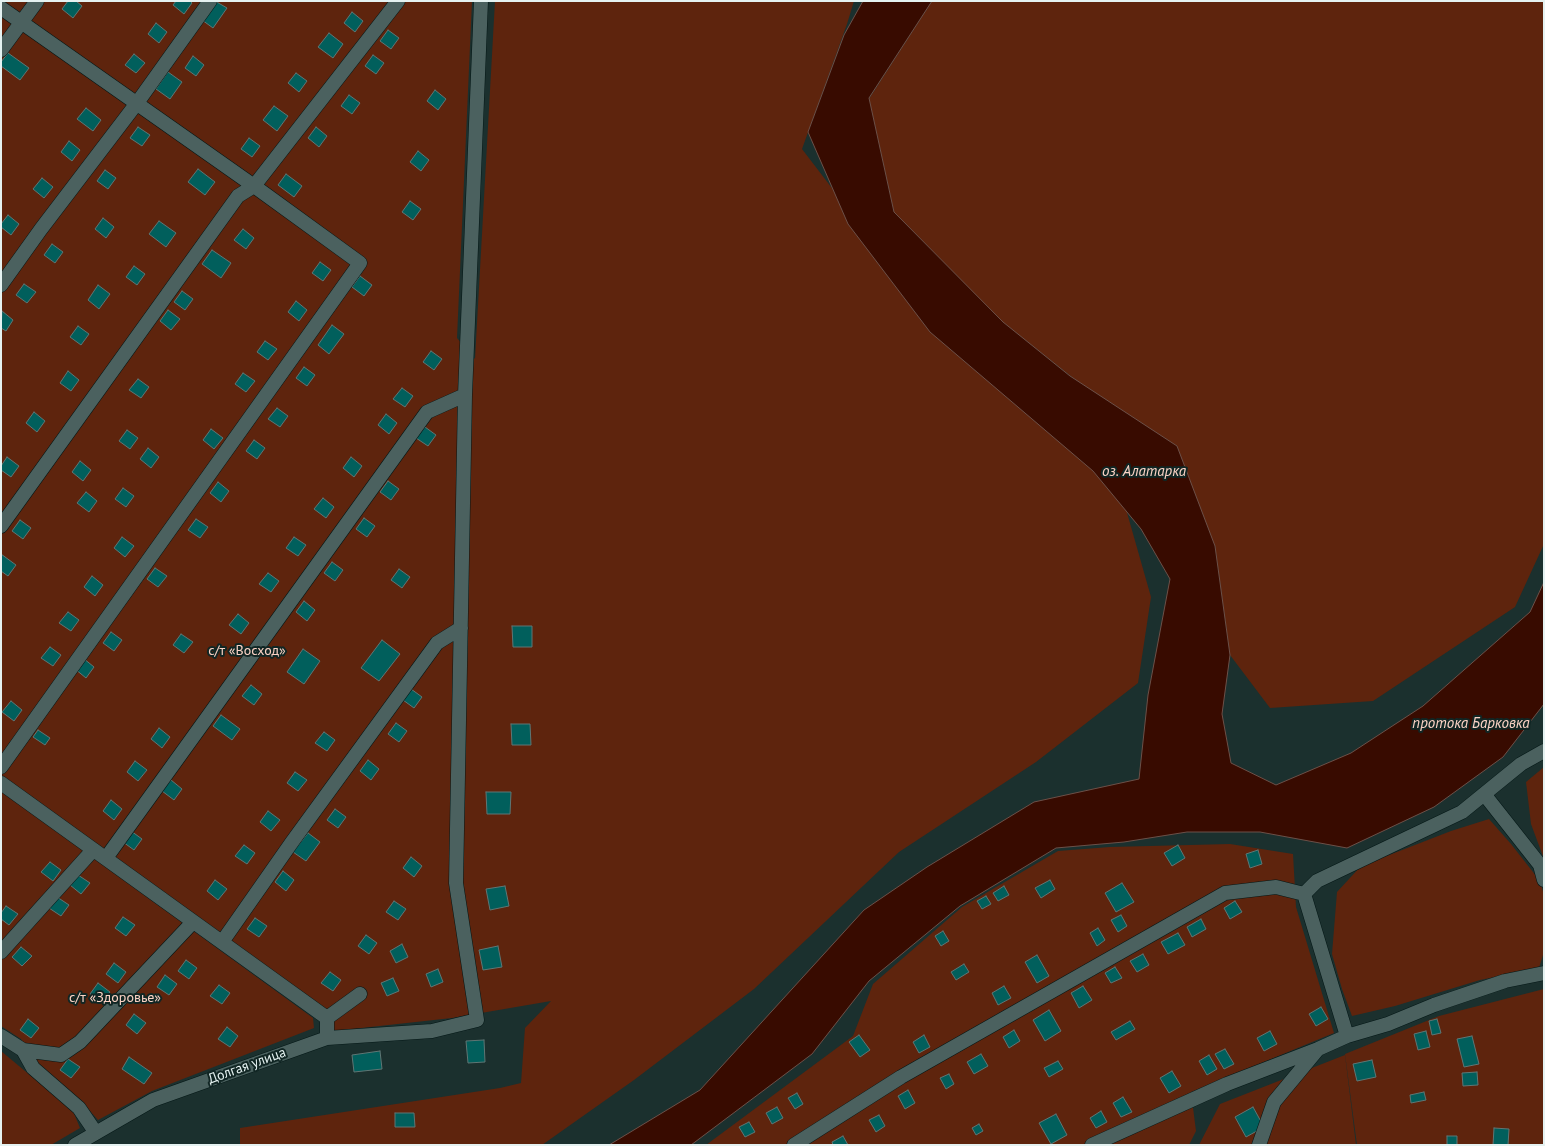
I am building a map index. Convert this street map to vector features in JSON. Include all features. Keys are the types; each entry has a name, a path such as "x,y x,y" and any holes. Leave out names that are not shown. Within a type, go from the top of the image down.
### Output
{"street":[{"path":"1,50 37,1"},
{"path":"1,285 41,228 137,103 210,1"},
{"path":"1,526 238,196 254,186 398,1"},
{"path":"222,942 292,842 437,643 461,628 466,395 481,1"},
{"path":"1,8 360,263 1,767"},
{"path":"106,858 427,412 466,395"},
{"name":"Долгая улица","path":"75,1145 153,1100 327,1038 432,1031 477,1020 456,883 461,628"},
{"path":"1304,894 1317,881 1462,812 1521,764 1544,751"},
{"path":"2,786 106,858 327,1018"},
{"path":"1484,794 1540,865 1544,880"},
{"path":"1,952 93,850"},
{"path":"794,1145 901,1077 1225,893 1276,887 1304,894"},
{"path":"1304,894 1347,1036"},
{"path":"1,1036 23,1050 61,1055 80,1042 193,922"},
{"path":"1092,1145 1227,1084 1347,1036 1388,1024 1506,981 1541,977"},
{"path":"327,1018 360,994"},
{"path":"327,1018 327,1038"},
{"path":"1259,1145 1274,1102 1318,1049"},
{"path":"23,1050 33,1068 79,1108 96,1133"}],"green space":[{"name":"с/т «Восход»","path":"1,1 472,1 457,338 475,359 495,1 854,1 802,149 890,264 1120,488 1151,597 1138,683 1036,762 899,852 754,989 634,1080 542,1145 240,1145 240,1128 500,1088 521,1083 525,1028 551,1001 452,1018 334,1031 325,1008 1,778"},
{"path":"932,1 1544,1 1544,544 1515,607 1373,701 1270,708 1230,655 1215,546 1077,381 1002,322 894,212 869,99"},
{"path":"1544,767 1544,859 1531,824 1526,782"},
{"name":"с/т «Здоровье»","path":"1,791 313,1018 314,1028 152,1091 98,1120 83,1103 37,1064 21,1039 1,1026"},
{"path":"1489,819 1540,881 1544,895 1544,952 1539,968 1480,980 1395,1006 1352,1016 1332,954 1337,892 1361,866 1451,831"},
{"path":"1230,844 1293,854 1296,907 1334,1033 1191,1092 1196,1131 1189,1145 706,1145 853,1036 873,984 962,907 1058,851 1110,847"},
{"path":"1544,989 1544,1145 1357,1145 1345,1054 1439,1016"},
{"path":"1,1051 73,1111 80,1128 51,1145 1,1145"},
{"path":"1345,1055 1356,1145 1199,1145 1220,1104"}],"water":[{"path":"863,1 932,1 869,98 894,212 1003,322 1070,376 1177,446 1215,546 1230,655 1222,714 1231,763 1276,785 1351,753 1423,706 1530,612 1544,582 1544,704 1503,757 1434,807 1347,848 1260,832 1187,832 1124,842 1056,848 960,906 869,981 812,1054 691,1145 609,1145 700,1090 864,910 927,867 1034,802 1139,779 1148,695 1170,579 1141,529 1093,471 930,332 848,224 808,132 844,35"}],"building":[{"path":"68,1 76,1 82,6 73,18 62,9"},
{"path":"176,1 190,1 192,3 184,14 173,5"},
{"path":"215,1 227,8 213,28 202,20"},
{"path":"352,12 363,21 355,32 344,23"},
{"path":"156,23 167,32 159,43 148,34"},
{"path":"388,30 399,38 391,49 380,41"},
{"path":"329,33 343,44 333,58 318,47"},
{"path":"8,53 29,68 20,80 1,66 1,62"},
{"path":"134,54 145,63 136,73 125,65"},
{"path":"373,55 384,63 376,74 365,66"},
{"path":"193,56 204,65 196,76 185,68"},
{"path":"168,72 182,82 170,99 156,89"},
{"path":"296,73 307,81 299,92 288,83"},
{"path":"435,90 446,99 438,110 427,101"},
{"path":"349,95 360,103 352,114 341,106"},
{"path":"274,106 288,116 277,131 263,120"},
{"path":"86,108 101,120 93,131 77,119"},
{"path":"138,127 150,135 142,146 130,138"},
{"path":"316,127 327,136 319,147 308,138"},
{"path":"249,138 260,146 252,157 241,149"},
{"path":"69,141 80,150 72,161 61,152"},
{"path":"418,151 429,160 421,171 410,162"},
{"path":"198,169 215,182 205,195 188,182"},
{"path":"105,170 116,178 108,189 97,181"},
{"path":"286,174 302,186 294,197 278,185"},
{"path":"42,178 53,187 44,198 33,189"},
{"path":"410,201 421,209 413,220 402,212"},
{"path":"8,215 19,224 11,235 1,227 1,224"},
{"path":"103,218 114,227 106,238 95,229"},
{"path":"159,221 176,233 166,247 149,234"},
{"path":"243,229 254,238 246,249 234,240"},
{"path":"52,244 63,252 55,263 44,255"},
{"path":"212,250 231,263 221,278 202,264"},
{"path":"320,262 331,270 323,281 312,273"},
{"path":"134,266 145,274 137,285 126,277"},
{"path":"360,276 372,285 364,296 352,287"},
{"path":"24,284 36,292 27,303 16,295"},
{"path":"98,285 110,294 99,309 88,300"},
{"path":"182,291 193,299 185,310 174,302"},
{"path":"296,301 307,310 299,321 288,312"},
{"path":"168,310 180,319 171,330 160,321"},
{"path":"2,311 13,320 6,331 1,328"},
{"path":"332,325 344,334 329,354 318,345"},
{"path":"78,326 89,334 81,345 70,337"},
{"path":"265,341 277,349 268,360 257,352"},
{"path":"431,351 442,359 434,370 423,362"},
{"path":"304,367 315,375 307,386 296,378"},
{"path":"68,371 79,380 71,391 60,383"},
{"path":"243,373 255,381 246,392 235,384"},
{"path":"138,379 149,387 141,398 129,390"},
{"path":"402,388 413,396 405,407 393,399"},
{"path":"277,408 288,416 280,427 268,419"},
{"path":"34,412 45,421 37,432 26,423"},
{"path":"386,414 397,423 389,434 378,425"},
{"path":"425,427 436,435 428,446 416,438"},
{"path":"211,429 223,438 214,449 203,440"},
{"path":"127,430 138,438 130,449 119,441"},
{"path":"254,440 265,448 257,459 246,451"},
{"path":"148,448 159,457 151,468 140,459"},
{"path":"7,457 19,466 11,477 1,470 1,466"},
{"path":"351,457 362,466 354,477 343,468"},
{"path":"80,461 91,470 83,481 72,472"},
{"path":"388,481 399,489 391,500 380,492"},
{"path":"218,482 229,491 221,502 210,493"},
{"path":"123,488 134,496 126,507 115,499"},
{"path":"86,492 97,501 89,512 77,503"},
{"path":"323,498 334,507 326,518 314,509"},
{"path":"364,518 375,526 367,537 356,529"},
{"path":"196,519 208,527 200,538 188,530"},
{"path":"20,520 31,528 23,539 12,531"},
{"path":"122,537 134,546 125,557 114,548"},
{"path":"294,537 306,545 298,556 286,548"},
{"path":"1,554 16,565 8,576 1,571"},
{"path":"332,562 343,570 335,581 324,573"},
{"path":"155,568 167,576 158,587 147,579"},
{"path":"399,569 410,577 402,588 391,580"},
{"path":"268,573 279,581 271,592 259,584"},
{"path":"92,576 103,585 95,596 84,587"},
{"path":"304,601 315,610 307,621 296,612"},
{"path":"68,612 79,620 71,631 59,623"},
{"path":"238,614 249,623 241,634 229,625"},
{"path":"512,626 532,626 532,647 513,647"},
{"path":"111,632 122,640 114,651 103,643"},
{"path":"181,634 193,642 184,653 173,645"},
{"path":"382,640 400,654 379,681 361,668"},
{"path":"50,647 61,655 53,666 41,658"},
{"path":"303,649 320,661 304,684 287,672"},
{"path":"83,658 94,667 86,678 75,669"},
{"path":"251,685 262,694 254,705 242,696"},
{"path":"411,689 422,697 414,708 403,700"},
{"path":"11,701 22,710 14,721 2,712"},
{"path":"221,715 240,729 232,740 213,726"},
{"path":"396,723 407,731 399,742 388,734"},
{"path":"511,724 530,724 531,745 512,745"},
{"path":"159,728 170,737 162,748 151,739"},
{"path":"38,730 50,738 45,745 33,737"},
{"path":"324,732 335,740 327,751 315,743"},
{"path":"368,760 379,769 371,780 360,771"},
{"path":"135,761 147,770 138,781 127,772"},
{"path":"295,772 307,780 298,791 287,783"},
{"path":"171,780 182,789 174,800 162,791"},
{"path":"486,792 511,792 510,814 487,814"},
{"path":"111,800 122,809 114,820 103,811"},
{"path":"335,809 346,817 338,828 327,820"},
{"path":"268,811 280,820 271,831 260,822"},
{"path":"131,831 142,839 134,850 123,842"},
{"path":"308,833 320,842 306,861 293,852"},
{"path":"244,845 255,853 247,864 235,856"},
{"path":"1178,845 1185,858 1172,866 1164,853"},
{"path":"1258,850 1262,864 1250,868 1246,854"},
{"path":"411,857 422,866 414,877 403,868"},
{"path":"50,862 61,870 53,881 41,872"},
{"path":"283,871 294,880 286,891 275,882"},
{"path":"78,875 90,883 81,894 70,885"},
{"path":"215,880 227,889 218,900 207,891"},
{"path":"1050,880 1055,889 1041,898 1035,888"},
{"path":"1122,883 1134,902 1116,912 1105,893"},
{"path":"505,886 509,906 490,910 486,889"},
{"path":"1004,886 1009,895 998,901 993,893"},
{"path":"986,896 991,904 982,909 977,901"},
{"path":"57,897 69,905 61,916 49,908"},
{"path":"394,901 406,909 398,920 386,912"},
{"path":"1235,901 1242,912 1230,919 1224,908"},
{"path":"6,906 18,914 9,925 1,919 1,913"},
{"path":"1121,915 1127,926 1118,932 1111,920"},
{"path":"123,917 135,925 126,936 115,928"},
{"path":"255,918 267,926 259,937 247,929"},
{"path":"1201,919 1206,929 1192,937 1187,927"},
{"path":"1098,928 1105,940 1097,946 1090,933"},
{"path":"943,931 949,941 941,946 935,936"},
{"path":"1178,933 1185,945 1168,954 1161,942"},
{"path":"366,935 377,943 369,954 358,946"},
{"path":"402,944 408,957 396,963 390,951"},
{"path":"498,946 502,967 483,970 479,950"},
{"path":"21,947 32,956 22,966 12,957"},
{"path":"1143,954 1149,965 1137,972 1130,961"},
{"path":"1037,955 1049,976 1037,983 1025,962"},
{"path":"186,960 197,968 189,979 178,971"},
{"path":"114,963 126,972 118,983 106,974"},
{"path":"964,964 969,972 956,980 951,972"},
{"path":"1115,967 1122,978 1111,983 1105,973"},
{"path":"438,969 443,982 431,987 426,974"},
{"path":"330,972 341,980 333,991 321,983"},
{"path":"165,975 177,984 169,995 157,987"},
{"path":"393,978 399,991 387,996 381,983"},
{"path":"98,983 110,992 101,1002 90,994"},
{"path":"219,985 230,993 222,1004 210,996"},
{"path":"1004,986 1011,998 998,1005 992,993"},
{"path":"1083,986 1092,1000 1079,1008 1071,993"},
{"path":"1321,1007 1328,1019 1316,1026 1309,1014"},
{"path":"1049,1010 1061,1031 1045,1041 1033,1020"},
{"path":"134,1014 146,1023 137,1034 126,1025"},
{"path":"28,1019 39,1028 31,1038 20,1030"},
{"path":"1437,1019 1441,1033 1432,1035 1429,1021"},
{"path":"1130,1021 1135,1029 1116,1040 1111,1032"},
{"path":"227,1027 238,1036 230,1047 218,1039"},
{"path":"1014,1030 1020,1041 1009,1048 1003,1037"},
{"path":"1270,1031 1277,1044 1264,1051 1257,1038"},
{"path":"1426,1031 1430,1047 1418,1050 1414,1034"},
{"path":"859,1035 870,1050 860,1057 849,1042"},
{"path":"924,1035 930,1047 919,1053 913,1042"},
{"path":"1472,1036 1479,1064 1464,1067 1457,1039"},
{"path":"484,1040 485,1062 468,1063 466,1041"},
{"path":"1225,1049 1234,1064 1224,1069 1215,1054"},
{"path":"380,1051 382,1069 354,1072 352,1055"},
{"path":"981,1054 988,1066 974,1074 967,1062"},
{"path":"1209,1055 1217,1069 1207,1075 1199,1061"},
{"path":"129,1057 152,1073 144,1084 122,1069"},
{"path":"68,1059 80,1067 71,1078 60,1070"},
{"path":"1372,1060 1376,1077 1357,1081 1353,1064"},
{"path":"1058,1061 1063,1069 1049,1077 1044,1068"},
{"path":"1172,1071 1181,1086 1169,1093 1160,1078"},
{"path":"1477,1072 1478,1085 1463,1086 1462,1073"},
{"path":"949,1074 954,1084 946,1089 940,1078"},
{"path":"908,1090 915,1103 905,1109 898,1096"},
{"path":"1424,1092 1426,1100 1411,1103 1410,1095"},
{"path":"797,1093 803,1104 795,1109 788,1098"},
{"path":"1123,1097 1132,1112 1121,1117 1113,1103"},
{"path":"777,1107 783,1118 772,1124 766,1113"},
{"path":"1253,1107 1264,1127 1246,1137 1235,1117"},
{"path":"1101,1111 1107,1122 1096,1128 1090,1118"},
{"path":"395,1113 414,1113 415,1127 395,1127"},
{"path":"1056,1114 1067,1135 1051,1144 1039,1123"},
{"path":"879,1115 885,1126 876,1132 869,1120"},
{"path":"749,1122 755,1132 745,1137 739,1127"},
{"path":"979,1124 983,1131 976,1135 972,1128"},
{"path":"1494,1128 1509,1129 1508,1145 1493,1145"},
{"path":"843,1136 848,1145 833,1145 832,1142"},
{"path":"1447,1136 1457,1136 1457,1145 1447,1145"}],"water label":[{"name":"оз. Алатарка","path":"1144,472"},
{"name":"протока Барковка","path":"1471,724"}]}
